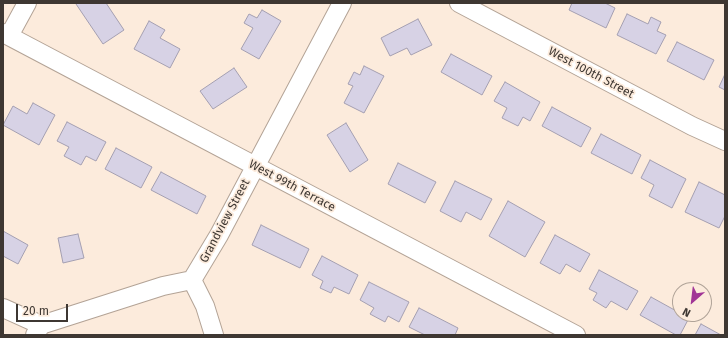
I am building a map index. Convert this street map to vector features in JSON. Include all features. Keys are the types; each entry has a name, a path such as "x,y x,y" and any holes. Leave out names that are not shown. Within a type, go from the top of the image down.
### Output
{"street":[{"name":"West 99th Terrace","path":"27,3 6,34 576,335"},
{"name":"Grandview Street","path":"192,280 219,235 342,3"},
{"name":"West 100th Street","path":"459,3 692,126 725,141"},
{"path":"3,308 38,330 162,286 192,280 205,306 214,335"}],"building":[{"path":"106,3 124,30 103,44 76,4"},
{"path":"572,3 605,3 615,8 606,28 569,10"},
{"path":"262,10 281,21 259,59 241,49 253,28 244,23 249,14 257,18"},
{"path":"627,14 648,24 651,17 661,22 657,31 666,35 656,54 617,35"},
{"path":"418,19 432,45 411,55 407,48 390,56 381,38"},
{"path":"149,21 165,30 160,38 180,49 170,68 134,49"},
{"path":"677,42 714,60 704,80 667,61"},
{"path":"451,54 492,76 482,95 441,72"},
{"path":"364,66 384,76 364,113 344,103 353,86 348,84 354,72 360,75"},
{"path":"234,68 247,87 213,109 200,91"},
{"path":"725,74 725,90 719,87"},
{"path":"505,82 540,102 530,121 523,117 518,126 502,118 507,108 494,101"},
{"path":"33,103 55,115 39,145 3,125 13,106 27,114"},
{"path":"552,107 591,128 581,147 542,126"},
{"path":"67,122 106,142 96,161 86,156 81,165 64,156 69,147 57,141"},
{"path":"346,123 368,160 350,172 327,135"},
{"path":"601,134 641,155 632,174 591,153"},
{"path":"116,148 152,167 141,188 105,169"},
{"path":"650,160 686,179 672,208 649,196 654,185 641,178"},
{"path":"398,163 436,182 425,203 388,184"},
{"path":"161,172 206,196 197,214 151,190"},
{"path":"455,181 492,199 481,220 466,212 461,222 440,211"},
{"path":"699,182 725,195 725,216 719,228 685,212"},
{"path":"508,201 545,222 525,257 489,236"},
{"path":"261,225 309,249 300,268 252,245"},
{"path":"3,231 28,245 18,264 3,256"},
{"path":"78,234 84,258 63,263 58,238"},
{"path":"555,235 590,254 580,272 566,264 560,274 540,263"},
{"path":"322,256 358,275 349,294 334,287 331,293 320,288 323,281 312,275"},
{"path":"599,270 638,291 627,310 611,301 606,308 593,300 597,293 589,289"},
{"path":"369,282 409,302 399,322 388,316 385,322 370,314 374,308 360,300"},
{"path":"651,297 672,309 672,322 687,322 680,335 676,335 640,315"},
{"path":"419,308 458,328 455,335 425,335 409,327"},
{"path":"701,324 721,335 695,335"}]}
